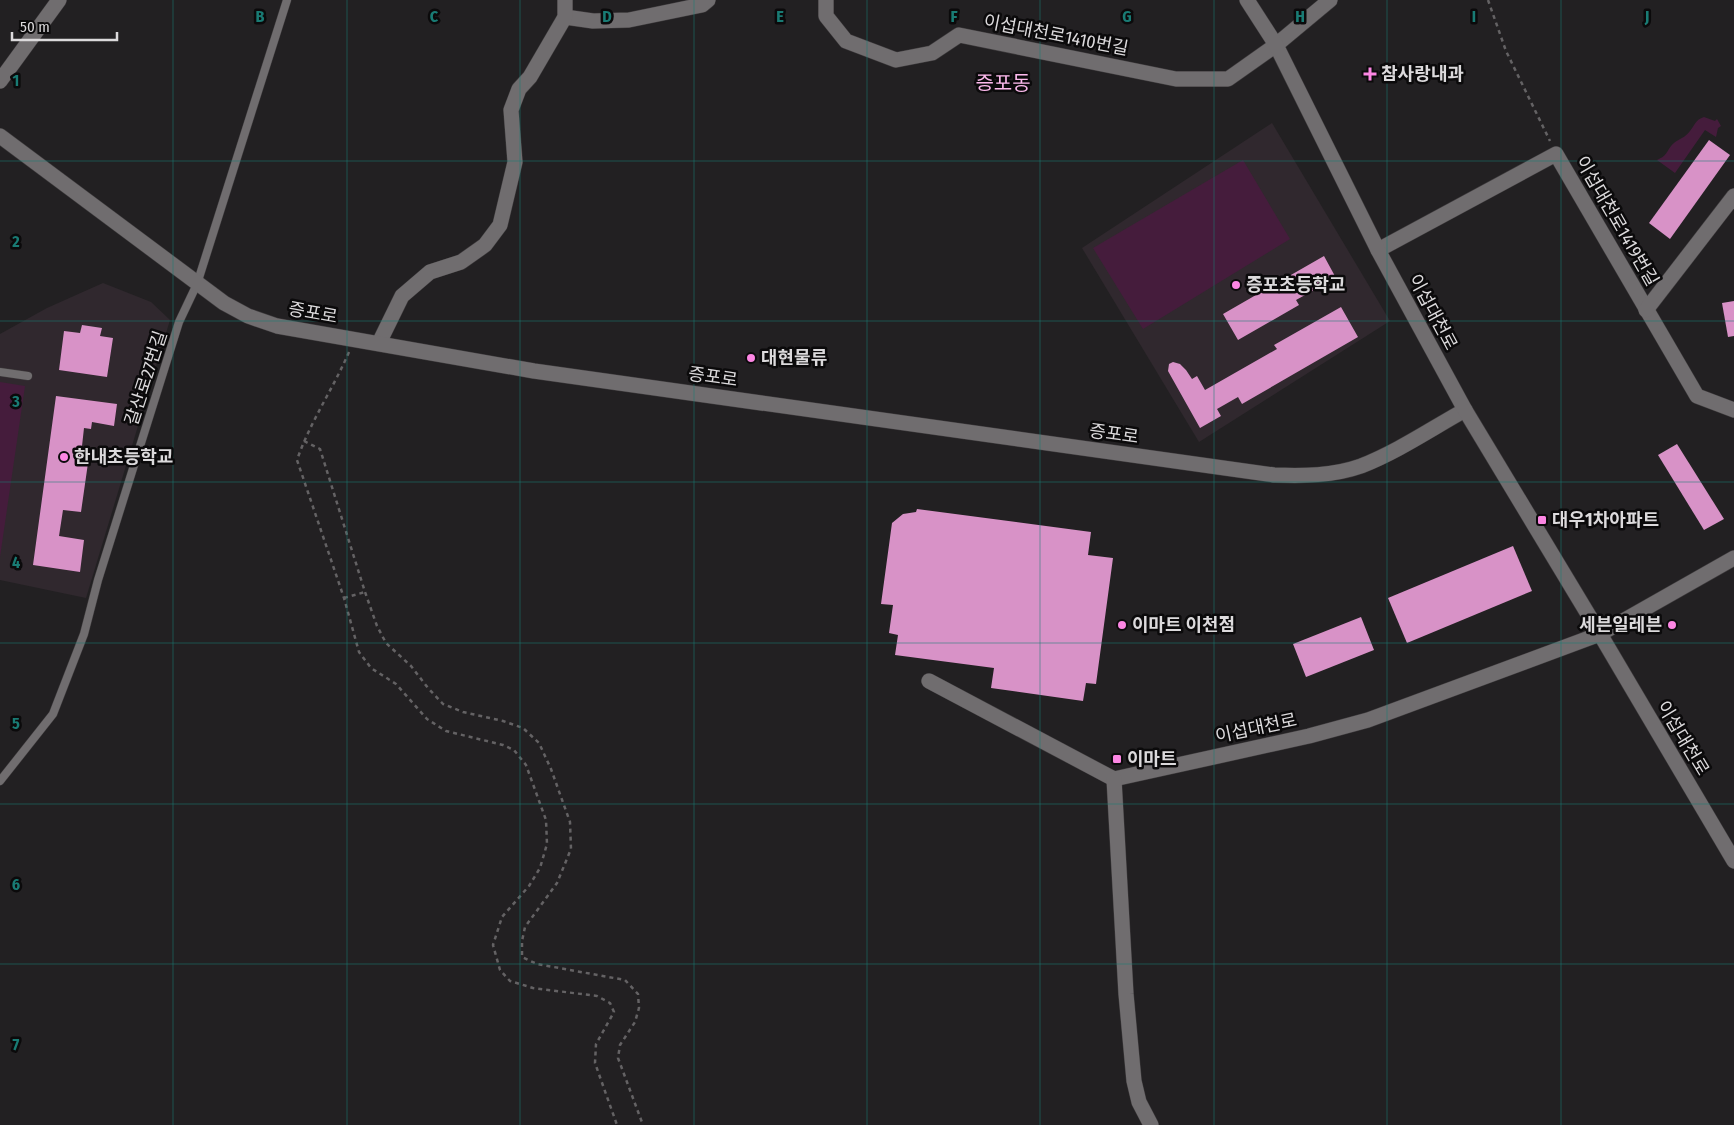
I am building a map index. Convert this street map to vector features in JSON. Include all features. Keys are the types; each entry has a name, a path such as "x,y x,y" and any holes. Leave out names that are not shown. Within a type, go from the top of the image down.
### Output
{"street":[{"path":"0,81 60,0"},
{"path":"379,343 402,296 430,272 461,262 469,257 485,245 500,225 515,162 511,110 519,89 530,77 565,17 565,0"},
{"path":"565,17 593,21 629,20 702,5 708,0"},
{"name":"이섭대천로1410번길","path":"826,0 826,16 846,41 896,60 932,52 959,35 1176,79 1228,79 1276,45 1330,0"},
{"name":"이섭대천로","path":"1246,0 1276,45 1378,250 1465,410 1734,861"},
{"name":"증포로","path":"0,136 224,304 248,316 277,326 534,371 1274,475 1302,476 1331,473 1360,466 1393,451 1465,410"},
{"name":"이섭대천로1419번길","path":"1378,250 1556,154 1697,396 1734,410"},
{"path":"1646,310 1734,196"},
{"path":"1600,634 1734,558"},
{"name":"이섭대천로","path":"1114,779 1309,736 1368,720 1600,634"},
{"path":"929,681 1114,779 1126,994 1134,1081 1139,1102 1151,1125"}],"lane":[{"name":"갈산로27번길","path":"0,781 53,714 84,634 98,580 179,322 197,284 287,0"},
{"path":"0,372 28,376"}],"path":[{"path":"1488,0 1506,51 1556,154"},
{"path":"354,339 342,368 304,441 297,460 344,598 359,652 371,668 396,684 427,719 446,731 503,745 514,750 526,765 546,820 547,844 540,868 529,886 502,917 493,944 500,970 510,981 533,988 598,996 610,1003 614,1012 596,1044 595,1063 617,1125"},
{"path":"304,441 320,449 365,592 377,626 386,644 411,666 443,704 463,712 503,721 523,728 540,744 551,768 570,822 571,849 557,883 525,926 522,941 522,957 537,964 625,980 638,994 639,1008 635,1022 620,1046 618,1058 643,1125"},
{"path":"344,598 365,592"}],"shaded area":[{"path":"1704,117 1715,121 1717,119 1721,126 1718,128 1716,137 1705,130 1675,173 1657,160 1666,154 1674,143 1688,133 1697,121"},
{"name":"증포초등학교","path":"1272,123 1390,321 1199,442 1082,248"},
{"path":"1243,160 1290,239 1143,329 1093,248"},
{"name":"한내초등학교","path":"103,283 151,302 170,320 86,598 0,580 0,334 47,308"},
{"path":"0,382 25,386 0,557"}],"building":[{"path":"1709,140 1730,155 1670,239 1649,223"},
{"path":"1324,256 1336,278 1296,300 1299,305 1238,340 1223,314"},
{"path":"1734,301 1734,336 1728,337 1722,303"},
{"path":"1341,307 1358,337 1242,404 1238,397 1217,409 1221,416 1200,428 1168,371 1169,364 1173,362 1180,364 1192,379 1197,376 1205,390 1277,349 1274,345"},
{"path":"82,325 102,328 100,336 113,338 107,377 59,370 64,331 80,333"},
{"path":"56,396 117,404 114,426 92,422 91,429 84,428 81,455 89,456 81,512 63,510 59,536 84,540 80,572 33,565"},
{"path":"1677,444 1724,519 1704,530 1658,455"},
{"path":"917,509 1091,532 1088,555 1113,558 1096,684 1086,683 1083,701 991,688 994,668 895,655 898,635 889,633 893,605 881,604 892,523 903,514 916,512"},
{"path":"1513,546 1532,591 1407,643 1388,598"},
{"path":"1361,617 1374,650 1306,677 1293,644"}],"place":[{"name":"참사랑내과","path":"1370,74"},
{"name":"증포초등학교","path":"1236,285"},
{"name":"대현물류","path":"751,358"},
{"name":"한내초등학교","path":"64,457"},
{"name":"대우1차아파트","path":"1542,520"},
{"name":"이마트 이천점","path":"1122,625"},
{"name":"세븐일레븐","path":"1672,625"},
{"name":"이마트","path":"1117,759"}],"district":[{"name":"증포동","path":"1003,83"}]}
